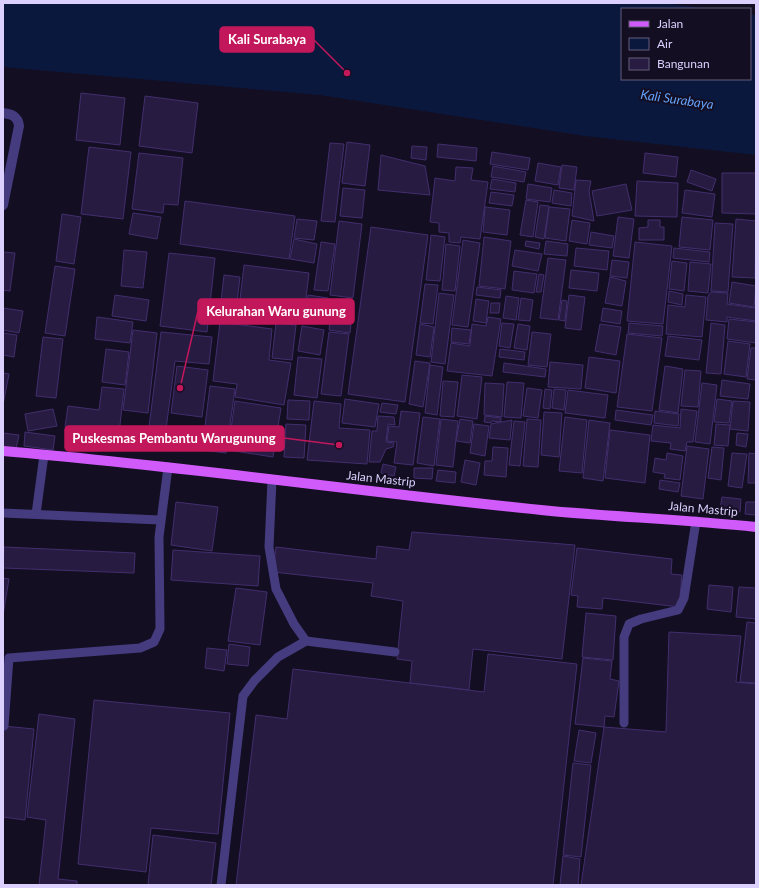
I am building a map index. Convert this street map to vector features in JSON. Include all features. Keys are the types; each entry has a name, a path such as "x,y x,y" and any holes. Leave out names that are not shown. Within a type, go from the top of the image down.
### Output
{"main road":[{"name":"Jalan Mastrip","path":"3,451 168,467 552,511 696,521 756,527"}],"street":[{"path":"3,113 15,116 19,122 19,126 3,205"}],"lane":[{"path":"36,514 44,455"},
{"path":"4,726 6,658 140,648 154,642 160,629 159,536 168,467"},
{"path":"272,480 269,547 276,590 294,624 306,641"},
{"path":"3,513 160,520"},
{"path":"624,723 624,638 626,630 629,624 642,619 678,610 684,598 696,521"},
{"path":"221,885 243,696 255,680 278,657 306,641 395,652"}],"water":[{"name":"Kali Surabaya","path":"3,3 662,3 703,8 621,8 621,80 751,80 751,14 756,15 756,155 585,136 320,95 3,67"}],"building":[{"path":"81,93 125,98 120,145 76,140"},
{"path":"145,96 198,103 192,153 139,146"},
{"path":"347,142 370,145 365,186 342,183"},
{"path":"330,143 344,144 335,222 321,221"},
{"path":"438,144 477,148 476,161 437,157"},
{"path":"412,146 427,147 426,160 411,158"},
{"path":"89,147 131,152 123,219 81,214"},
{"path":"492,152 530,158 528,170 490,164"},
{"path":"139,153 183,158 178,205 164,204 163,213 132,209"},
{"path":"645,153 678,157 676,177 643,173"},
{"path":"381,155 425,166 430,195 378,190"},
{"path":"538,163 561,167 558,185 535,181"},
{"path":"562,165 577,167 574,190 559,188"},
{"path":"493,166 526,172 524,182 491,177"},
{"path":"456,167 473,168 471,180 488,182 480,239 461,237 460,243 449,242 449,233 439,232 439,223 430,222 435,178 455,181"},
{"path":"691,170 716,179 712,191 687,182"},
{"path":"722,173 756,173 756,214 722,213"},
{"path":"492,179 516,183 515,192 490,189"},
{"path":"576,180 591,181 589,191 594,221 572,216"},
{"path":"637,181 678,183 677,217 635,216"},
{"path":"528,184 552,188 550,202 526,199"},
{"path":"626,184 632,210 597,216 592,191"},
{"path":"343,188 365,190 362,218 340,216"},
{"path":"554,190 572,193 571,206 552,203"},
{"path":"685,190 715,194 712,217 682,213"},
{"path":"491,192 514,195 512,206 489,203"},
{"path":"526,200 538,202 533,237 520,235"},
{"path":"185,201 295,216 289,259 180,244"},
{"path":"540,205 549,206 544,239 535,237"},
{"path":"485,207 510,210 507,235 483,232"},
{"path":"549,207 570,209 566,241 545,238"},
{"path":"133,213 161,217 157,239 129,234"},
{"path":"62,214 81,217 74,264 56,261"},
{"path":"618,217 634,219 629,258 613,256"},
{"path":"682,217 713,220 710,250 679,247"},
{"path":"297,219 317,221 314,240 294,238"},
{"path":"736,219 756,221 755,278 732,277"},
{"path":"572,220 590,223 587,244 569,241"},
{"path":"648,220 660,220 660,227 664,227 664,240 639,240 639,228 648,227"},
{"path":"339,221 362,224 353,298 330,295"},
{"path":"715,223 733,224 728,292 711,291"},
{"path":"371,227 428,235 405,402 348,394"},
{"path":"591,232 614,236 612,248 589,245"},
{"path":"431,235 445,237 440,281 426,280"},
{"path":"484,237 511,241 505,289 479,286"},
{"path":"294,239 317,244 314,263 290,259"},
{"path":"463,240 480,243 468,327 452,325"},
{"path":"526,241 540,243 539,249 525,246"},
{"path":"546,241 568,244 567,256 544,254"},
{"path":"321,242 335,244 328,291 314,290"},
{"path":"635,242 672,246 663,324 627,321"},
{"path":"446,244 460,246 455,291 442,290"},
{"path":"576,248 609,251 607,270 574,266"},
{"path":"674,248 710,252 709,262 673,258"},
{"path":"124,250 147,252 143,288 121,286"},
{"path":"515,250 542,254 538,271 512,266"},
{"path":"3,252 15,253 10,291 3,290"},
{"path":"169,253 215,258 207,332 160,326"},
{"path":"548,258 566,260 558,320 540,318"},
{"path":"612,260 629,262 627,278 610,276"},
{"path":"672,261 687,263 684,291 669,289"},
{"path":"690,262 711,264 708,293 688,291"},
{"path":"244,265 309,273 303,323 238,316"},
{"path":"55,266 75,269 65,336 45,333"},
{"path":"571,270 599,273 597,291 569,288"},
{"path":"514,271 537,274 534,293 512,290"},
{"path":"539,274 544,275 541,292 536,292"},
{"path":"224,275 240,277 235,320 219,318"},
{"path":"610,277 626,281 622,306 605,303"},
{"path":"732,282 756,286 754,307 729,303"},
{"path":"425,284 438,285 433,324 420,323"},
{"path":"477,287 501,290 500,298 476,295"},
{"path":"669,291 683,294 682,305 668,302"},
{"path":"711,292 728,293 727,304 755,308 756,303 756,321 727,317 727,322 706,320 708,296"},
{"path":"439,293 454,295 445,364 431,362"},
{"path":"115,295 149,300 146,321 112,316"},
{"path":"308,295 328,298 326,323 305,321"},
{"path":"569,295 585,297 581,330 565,328"},
{"path":"686,295 706,297 702,337 666,334 668,305 685,307"},
{"path":"506,296 519,298 516,320 503,318"},
{"path":"521,298 533,300 530,321 518,320"},
{"path":"476,299 489,301 486,323 473,321"},
{"path":"562,300 567,301 565,321 559,320"},
{"path":"332,303 353,305 350,333 329,330"},
{"path":"491,303 500,303 499,313 490,313"},
{"path":"3,308 23,311 19,333 3,330"},
{"path":"603,308 622,311 620,324 601,321"},
{"path":"97,317 133,322 130,343 95,339"},
{"path":"488,317 501,319 492,376 447,371 451,343 470,346 472,324 486,326"},
{"path":"729,319 756,322 756,343 727,339"},
{"path":"220,322 272,329 269,360 291,363 284,405 235,397 237,384 213,381"},
{"path":"276,323 296,325 292,360 272,358"},
{"path":"502,323 514,324 510,348 499,346"},
{"path":"629,323 663,326 662,336 628,333"},
{"path":"711,323 725,325 721,374 706,373"},
{"path":"420,324 434,327 430,357 416,355"},
{"path":"518,324 530,326 527,350 514,348"},
{"path":"600,324 621,327 616,355 595,351"},
{"path":"302,326 324,330 320,355 298,351"},
{"path":"452,328 471,330 469,344 451,342"},
{"path":"133,330 157,333 148,413 123,410"},
{"path":"161,332 212,337 209,364 175,361 166,429 149,427"},
{"path":"329,332 349,334 341,396 321,394"},
{"path":"532,332 551,334 547,367 528,365"},
{"path":"3,333 17,335 14,357 3,355"},
{"path":"627,334 662,338 652,411 617,407"},
{"path":"668,336 702,340 699,360 665,356"},
{"path":"43,337 63,339 56,398 36,396"},
{"path":"728,341 750,344 746,377 724,374"},
{"path":"751,348 756,348 756,380 747,379"},
{"path":"106,349 129,352 125,385 102,382"},
{"path":"500,349 525,352 524,360 499,357"},
{"path":"298,357 322,359 317,398 294,395"},
{"path":"589,357 620,361 616,393 585,388"},
{"path":"415,361 430,363 423,407 409,404"},
{"path":"550,362 583,365 581,389 548,387"},
{"path":"504,363 546,369 545,377 503,372"},
{"path":"430,365 443,367 437,415 425,413"},
{"path":"177,366 208,370 202,417 171,413"},
{"path":"665,366 683,369 678,413 659,410"},
{"path":"685,370 701,371 698,407 681,406"},
{"path":"3,373 9,374 3,405"},
{"path":"462,375 482,377 477,419 457,416"},
{"path":"722,380 750,384 748,399 720,396"},
{"path":"443,381 458,382 454,417 440,416"},
{"path":"507,382 524,383 521,418 504,417"},
{"path":"485,383 504,384 502,417 484,415"},
{"path":"702,383 717,385 710,444 695,442"},
{"path":"210,386 235,389 226,453 202,450"},
{"path":"102,387 124,389 119,434 65,427 68,406 99,410"},
{"path":"527,388 542,390 538,418 523,416"},
{"path":"545,389 552,390 550,409 543,408"},
{"path":"554,389 566,390 564,410 552,408"},
{"path":"568,390 608,395 605,418 565,413"},
{"path":"345,399 379,404 375,427 342,423"},
{"path":"717,399 732,401 729,423 714,422"},
{"path":"288,400 310,401 309,420 287,419"},
{"path":"235,401 281,408 273,457 228,450"},
{"path":"314,401 341,404 339,428 370,430 367,464 307,460"},
{"path":"733,401 750,402 748,431 730,429"},
{"path":"382,403 398,405 396,414 380,412"},
{"path":"53,409 57,426 28,431 25,414"},
{"path":"681,409 697,411 693,442 687,442 685,451 670,449 671,443 651,441 653,425 680,428"},
{"path":"616,410 653,415 651,425 615,420"},
{"path":"401,411 420,413 413,465 394,463 397,442 387,441 389,426 399,427"},
{"path":"655,411 679,414 678,426 654,423"},
{"path":"544,412 562,413 559,457 541,455"},
{"path":"378,416 394,417 395,425 388,424 386,442 394,443 393,447 386,449 380,462 369,462 372,431 377,431"},
{"path":"485,416 501,418 501,422 484,422"},
{"path":"423,417 440,419 434,466 417,463"},
{"path":"565,417 587,420 582,473 559,471"},
{"path":"441,419 458,421 453,467 436,465"},
{"path":"460,419 473,421 470,443 456,441"},
{"path":"527,419 541,420 538,467 523,466"},
{"path":"512,420 510,440 489,438 491,424"},
{"path":"589,420 610,423 603,481 583,478"},
{"path":"514,421 525,422 520,466 509,465"},
{"path":"286,424 306,425 304,458 284,457"},
{"path":"474,424 489,426 485,456 470,453"},
{"path":"716,424 730,425 728,446 714,445"},
{"path":"610,430 650,435 645,483 605,478"},
{"path":"25,432 55,436 53,450 24,446"},
{"path":"3,433 19,435 16,449 3,446"},
{"path":"737,433 748,434 746,447 736,445"},
{"path":"687,446 709,449 703,499 681,496"},
{"path":"493,447 508,448 506,477 484,475 485,461 492,461"},
{"path":"712,447 724,448 721,480 708,478"},
{"path":"667,453 683,456 680,480 664,478 665,474 653,472 655,458 666,460"},
{"path":"732,453 747,454 742,488 728,486"},
{"path":"749,453 756,454 756,483 748,483"},
{"path":"465,460 480,463 476,485 461,482"},
{"path":"383,464 396,467 394,476 381,473"},
{"path":"414,468 433,468 432,479 414,478"},
{"path":"438,470 456,472 455,483 436,481"},
{"path":"660,480 680,483 678,492 659,489"},
{"path":"722,497 741,499 740,512 720,509"},
{"path":"176,502 218,507 212,551 171,545"},
{"path":"746,502 756,502 756,515 745,514"},
{"path":"412,532 575,545 562,659 473,649 469,690 410,683 412,661 397,659 403,601 371,596 373,583 273,572 276,547 376,559 377,546 409,550"},
{"path":"4,547 135,553 134,573 3,568"},
{"path":"577,548 672,559 671,574 682,575 679,607 603,598 602,609 577,607 578,596 571,595"},
{"path":"173,550 260,556 258,586 171,580"},
{"path":"3,578 9,579 3,615"},
{"path":"709,585 733,587 731,612 707,609"},
{"path":"739,587 756,588 756,619 736,617"},
{"path":"236,588 267,592 260,645 228,641"},
{"path":"586,613 616,616 613,660 582,657"},
{"path":"747,622 756,623 756,683 740,682"},
{"path":"669,632 741,636 736,682 756,684 756,885 581,885 604,727 666,732"},
{"path":"229,644 250,647 248,666 227,664"},
{"path":"207,648 227,650 224,671 205,668"},
{"path":"488,654 577,664 553,885 236,885 256,715 287,719 293,669 484,692"},
{"path":"583,658 612,661 610,679 619,681 614,717 605,716 604,727 575,724"},
{"path":"94,700 230,713 218,834 151,828 146,872 78,864"},
{"path":"39,714 75,719 58,879 77,881 77,885 39,885 46,820 27,817"},
{"path":"3,726 34,729 25,820 3,817"},
{"path":"579,730 596,733 591,763 574,761"},
{"path":"573,763 591,765 581,857 563,855"},
{"path":"153,835 216,843 211,885 148,885"},
{"path":"563,856 580,859 578,885 560,885"}],"place":[{"name":"Kali Surabaya","path":"347,73"},
{"name":"Kelurahan Waru gunung","path":"180,388"},
{"name":"Puskesmas Pembantu Warugunung","path":"339,445"}]}
